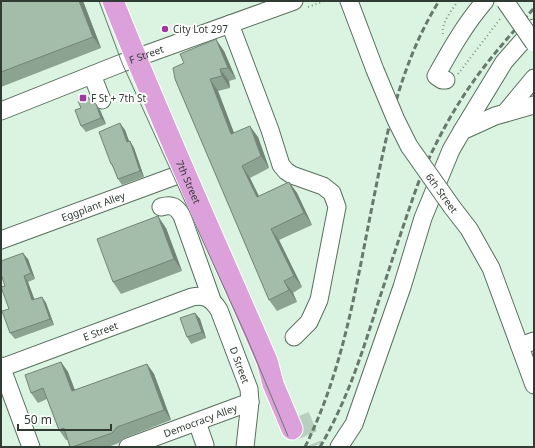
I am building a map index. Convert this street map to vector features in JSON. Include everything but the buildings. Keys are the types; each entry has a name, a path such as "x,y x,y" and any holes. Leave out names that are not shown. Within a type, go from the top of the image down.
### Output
{"main road":[{"name":"7th Street","path":"113,1 135,58 186,172 267,361 272,384 296,423"}],"street":[{"name":"F Street","path":"1,111 135,58 294,1"},
{"name":"6th Street","path":"349,1 375,70 396,120 409,146 469,229 491,268 527,343 534,385"},
{"path":"446,80 442,80 436,76 452,36 485,1"},
{"path":"505,1 534,43"},
{"path":"230,24 270,130 281,165 292,175 323,186 332,193 337,207 319,300 309,322 294,337"},
{"path":"339,447 354,424 402,287 423,218 451,150 504,62 534,28"},
{"path":"92,75 102,100"},
{"path":"504,114 534,78"},
{"path":"462,131 483,121 534,105"},
{"name":"Eggplant Alley","path":"1,240 186,172"},
{"name":"D Street","path":"161,208 172,205 176,206 182,216 206,298 219,310 244,374 249,389 250,402 245,447"},
{"name":"E Street","path":"1,367 192,297 206,298"},
{"path":"1,367 31,447"},
{"name":"Democracy Alley","path":"128,447 250,402"},
{"path":"197,422 205,445"}],"path":[{"path":"446,80 444,83 447,84 453,80 483,39 501,18"}],"tunnel":[{"path":"299,416 312,447"}],"tram line":[{"path":"99,1 122,63 247,338 288,436"}],"railway":[{"path":"305,447 319,417 340,354 355,290 385,142 398,93 406,69 426,23 439,1"},
{"path":"320,447 338,413 353,378 413,196 431,154 451,116 475,79 534,8"}],"place":[{"name":"City Lot 297","path":"165,29"},
{"name":"F St + 7th St","path":"83,98"}]}
